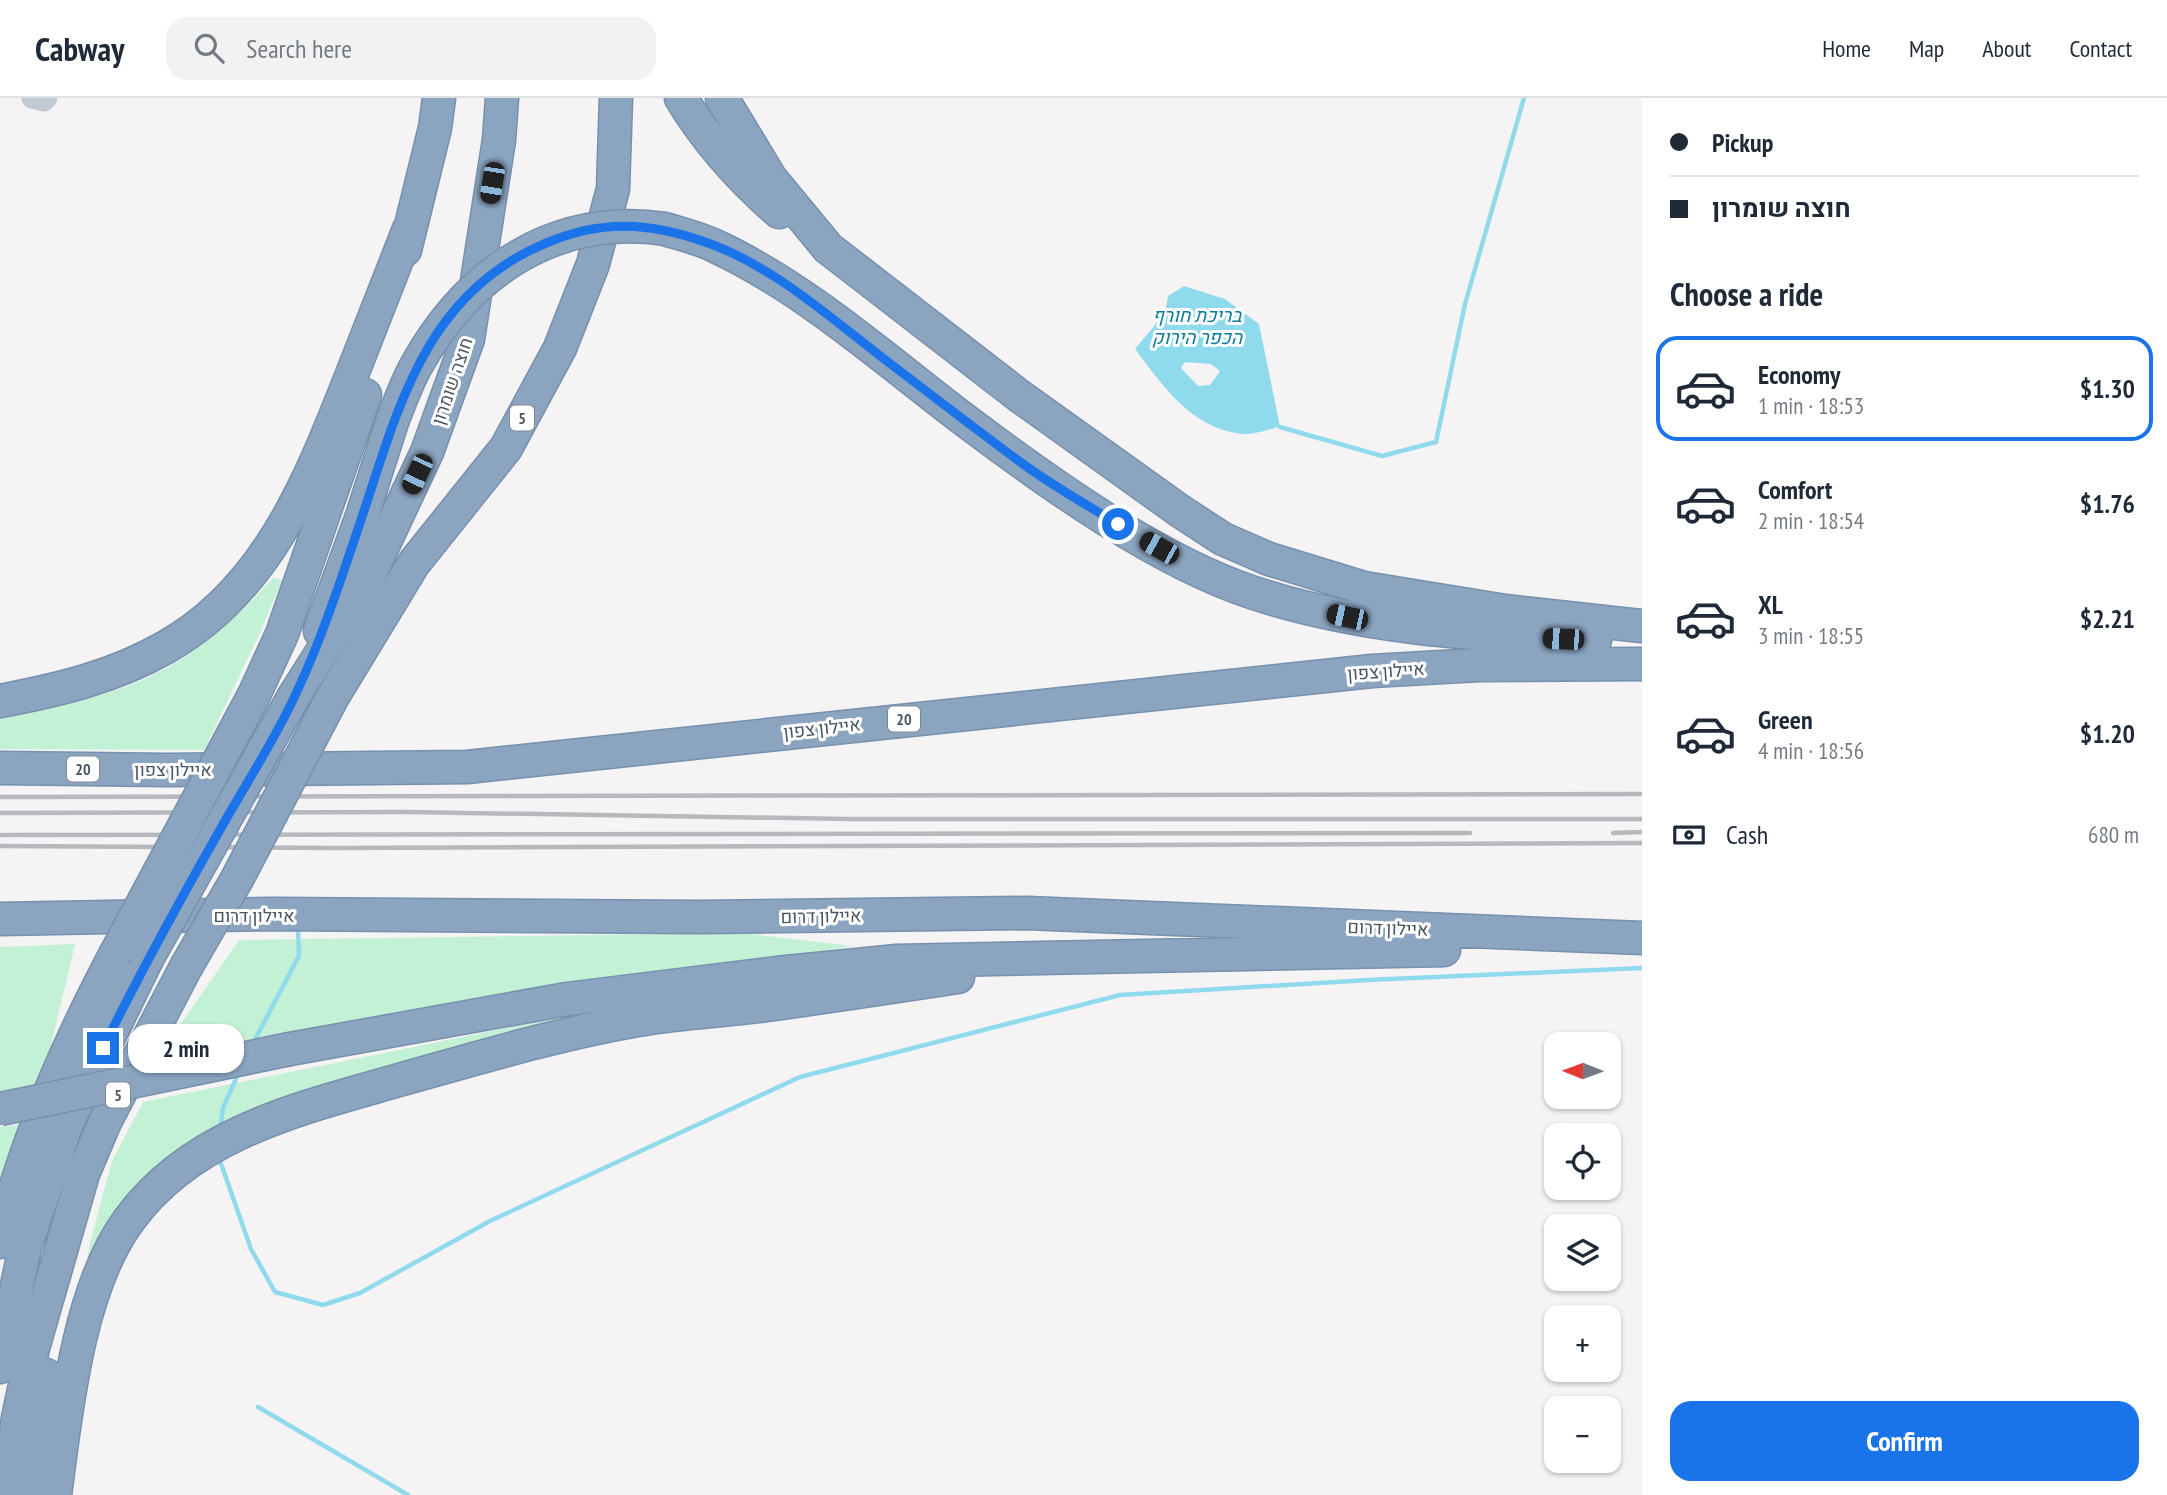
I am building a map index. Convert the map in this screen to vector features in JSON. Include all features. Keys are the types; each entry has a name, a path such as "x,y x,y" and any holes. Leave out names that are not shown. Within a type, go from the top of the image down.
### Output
{"highway":[{"path":"0,1242 15,1182 32,1133 83,1019 254,695 286,624 393,306 435,128 439,98"},
{"name":"חוצה שומרון","path":"0,1367 25,1247 67,1123 146,959 296,692 365,584 427,452 468,339 499,140 502,98"},
{"name":"5","path":"66,1229 83,1174 105,1122 332,698 414,563 506,448 560,348 593,264 613,189 616,98"},
{"path":"681,98 697,124 754,191 829,257 913,315"},
{"path":"722,98 771,178 828,248 1018,396 1180,511 1223,538 1269,559 1316,575 1411,597 1642,626"},
{"path":"296,692 362,516 393,419 416,366 446,320 488,275 535,247 588,229 636,225 665,229 712,244 757,266 801,296 1027,467 1152,545 1193,567 1249,591 1307,609 1367,622 1485,636 1642,642"},
{"path":"0,701 73,686 113,672 166,648 193,629 265,558 298,502 322,449 410,229"},
{"name":"איילון צפון","path":"0,768 180,770 467,766 1372,671 1478,665 1642,664"},
{"name":"איילון דרום","path":"0,919 274,914 701,917 1027,913 1642,938"},
{"path":"0,1109 290,1049 567,999 897,961 1642,946"},
{"path":"55,1495 81,1335 100,1276 126,1223 145,1198 192,1157 239,1133 321,1102 541,1040 639,1020 759,1006 1097,956"},
{"path":"8,1495 18,1418 33,1348 66,1229"},
{"path":"32,1495 66,1229"},
{"path":"67,1495 81,1335"}],"street":[{"path":"32,98 44,101 47,98"}],"green space":[{"path":"273,578 282,580 260,633 204,750 0,749 0,713 83,700 152,676 213,636 243,610"},
{"path":"740,933 853,946 158,1057 239,940"},
{"path":"75,944 42,1084 0,1099 0,947"},
{"path":"634,1002 536,1029 202,1139 78,1307 91,1239 112,1161 143,1102"},
{"path":"27,1124 0,1205 0,1127"}],"water":[{"name":"בריכת חורף הכפר הירוק","path":"1184,286 1225,299 1259,324 1280,427 1247,434 1224,430 1193,414 1168,391 1135,349 1165,313 1168,296","holes":["1185,362 1211,364 1220,371 1210,385 1198,386 1181,368"]}],"waterway":[{"path":"1280,427 1382,456 1436,442 1465,304 1524,98"},
{"path":"252,1045 299,956 298,930 294,927"},
{"path":"219,1158 251,1249 275,1292 323,1305 360,1293 490,1221 800,1077 1120,995 1368,980 1642,968"},
{"path":"220,1129 223,1108 239,1072"},
{"path":"258,1407 408,1495"}],"railway":[{"path":"0,797 1642,794"},
{"path":"0,813 407,812 850,819 1642,819"},
{"path":"1613,833 1642,832"},
{"path":"0,835 1470,833"},
{"path":"0,846 336,848 1642,843"}],"route":[{"path":"103,1048 146,959 299,688 362,516 393,419 416,366 446,320 488,275 535,247 588,229 636,225 665,229 712,244 757,266 801,296 1027,467 1118,524"}]}
